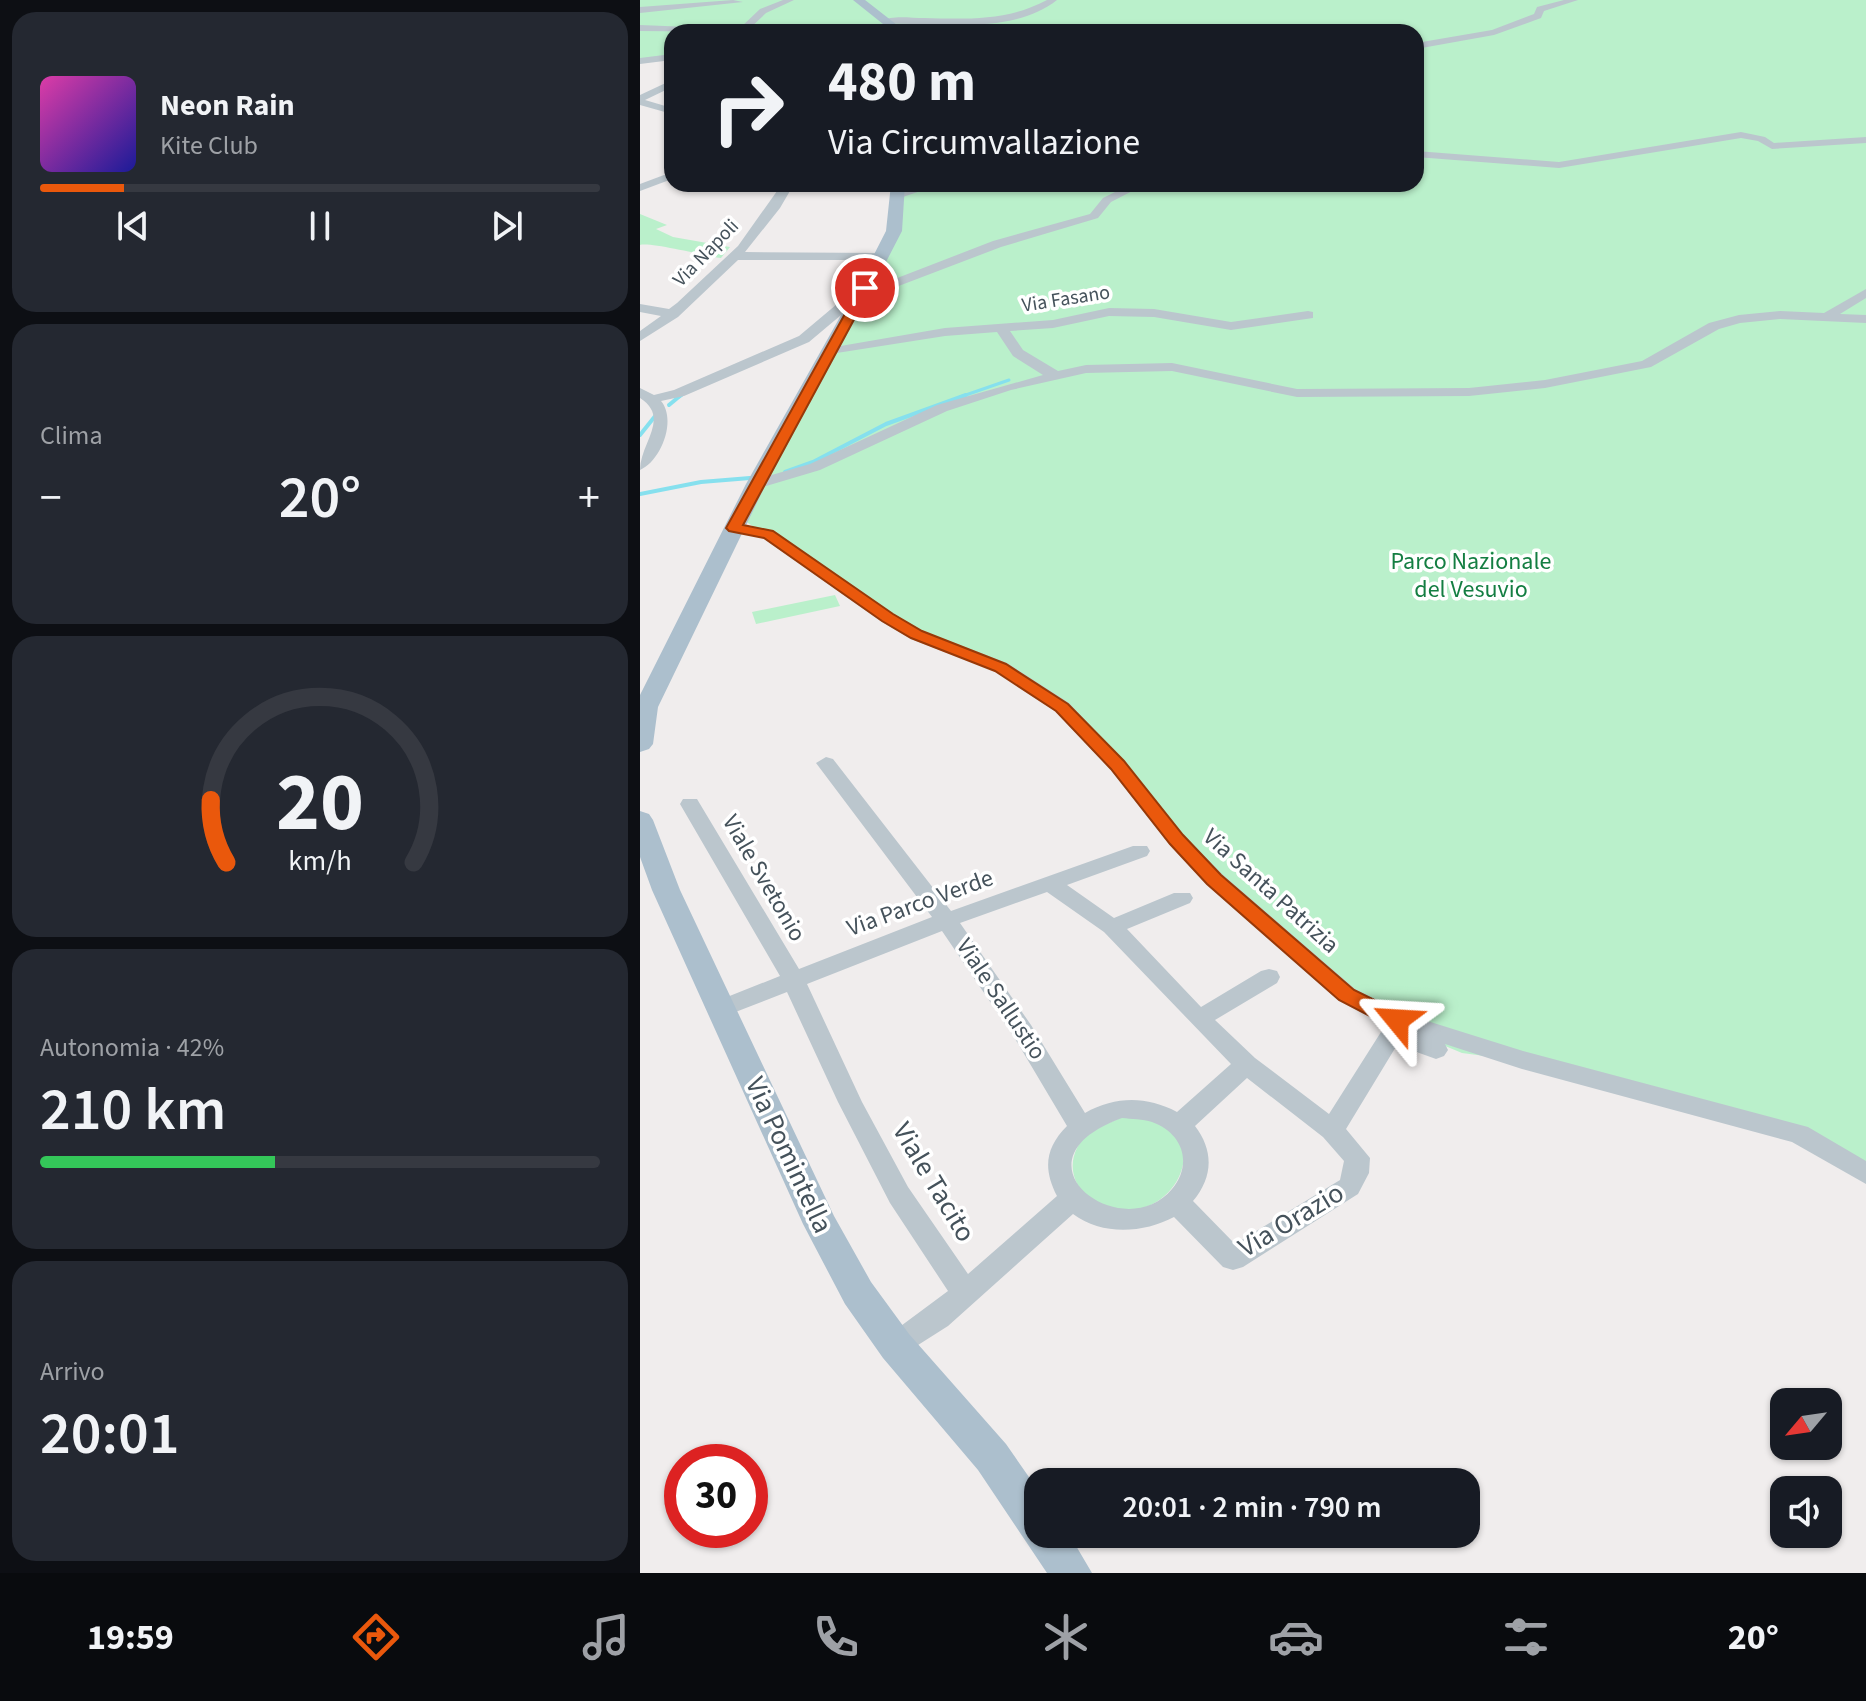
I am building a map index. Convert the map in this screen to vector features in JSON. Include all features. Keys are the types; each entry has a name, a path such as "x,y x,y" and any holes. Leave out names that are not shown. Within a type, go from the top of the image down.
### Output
{"main road":[{"path":"858,0 890,24"},
{"path":"640,744 644,703 756,484 894,231 897,192"},
{"name":"Via Pomintella","path":"640,820 666,890 720,1009 820,1224 858,1293 896,1346 992,1457 1024,1504"},
{"path":"1054,1548 1071,1573"}],"street":[{"path":"750,24 763,11 790,0"},
{"path":"911,24 992,20 1024,13 1053,0"},
{"path":"1424,45 1494,32 1538,16 1540,9 1574,0"},
{"path":"640,10 739,2"},
{"path":"692,4 699,21"},
{"path":"674,24 699,21 711,24"},
{"path":"640,28 664,25"},
{"path":"640,60 664,57"},
{"path":"640,100 664,87"},
{"path":"640,100 664,108"},
{"path":"1424,155 1559,165 1741,135 1753,136 1772,146 1866,140"},
{"path":"640,188 664,178"},
{"name":"Via Napoli","path":"640,337 673,314 734,256 784,192"},
{"path":"647,396 679,393 804,339 842,306 860,297 976,251 1094,216 1107,200 1124,192"},
{"path":"734,256 881,257"},
{"path":"1829,315 1866,293"},
{"path":"640,308 673,314"},
{"name":"Via Fasano","path":"829,352 945,332 1053,324 1124,310 1231,326 1308,315"},
{"path":"756,484 815,467 942,408 1054,375 1135,366 1172,367 1297,393 1511,389 1646,364 1714,326 1739,319 1829,315 1866,319"},
{"path":"1002,329 1018,353 1054,375"},
{"path":"640,465 663,429 664,416 647,396"},
{"name":"Via Santa Patrizia","path":"734,528 768,534 888,618 917,635 1001,667 1062,707 1117,765 1176,839 1214,879 1347,995 1397,1020 1522,1060 1799,1134 1866,1174"},
{"name":"Viale Sallustio","path":"826,763 947,920 1037,1049 1080,1126"},
{"name":"Viale Svetonio","path":"690,804 793,979 850,1102"},
{"name":"Via Parco Verde","path":"720,1009 947,920 1140,851"},
{"name":"Via Orazio","path":"1051,884 1112,927 1246,1064 1332,1130 1357,1158 1356,1173 1349,1187 1233,1259 1177,1202"},
{"path":"1112,927 1182,898"},
{"path":"1199,1019 1269,977"},
{"path":"1332,1130 1389,1038 1397,1036 1436,1050"},
{"path":"1181,1124 1246,1064"},
{"name":"Viale Tacito","path":"850,1102 899,1195 966,1294"},
{"path":"1121,1108 1143,1108 1164,1114 1181,1124 1195,1146 1197,1171 1190,1187 1177,1202 1158,1213 1135,1219 1111,1219 1089,1212 1072,1199 1063,1185 1059,1169 1065,1146 1080,1126 1099,1114 1121,1108"},
{"path":"896,1346 966,1294 1072,1199"}],"green space":[{"name":"Parco Nazionale del Vesuvio","path":"640,0 1866,0 1866,1175 1797,1135 1500,1058 1462,1053 1402,1028 1206,876 1093,741 1040,694 966,655 902,632 734,513 892,227 894,192 1424,192 1424,24 664,24 664,59 640,62"},
{"path":"640,214 667,225 656,229 673,237 730,247 721,258 640,245"},
{"path":"835,595 840,606 756,624 752,612"},
{"path":"1120,1118 1155,1122 1176,1135 1184,1154 1180,1174 1168,1193 1148,1206 1123,1211 1086,1196 1073,1170 1075,1152 1087,1135"}],"waterway":[{"path":"960,397 1009,380"},
{"path":"669,405 681,395"},
{"path":"785,472 813,462 886,424 966,395"},
{"path":"640,435 656,415"},
{"path":"640,494 701,482 750,478"}],"route":[{"path":"865,288 734,528 768,534 888,618 917,635 1001,667 1062,707 1117,765 1176,839 1214,879 1347,995 1397,1020"}]}
